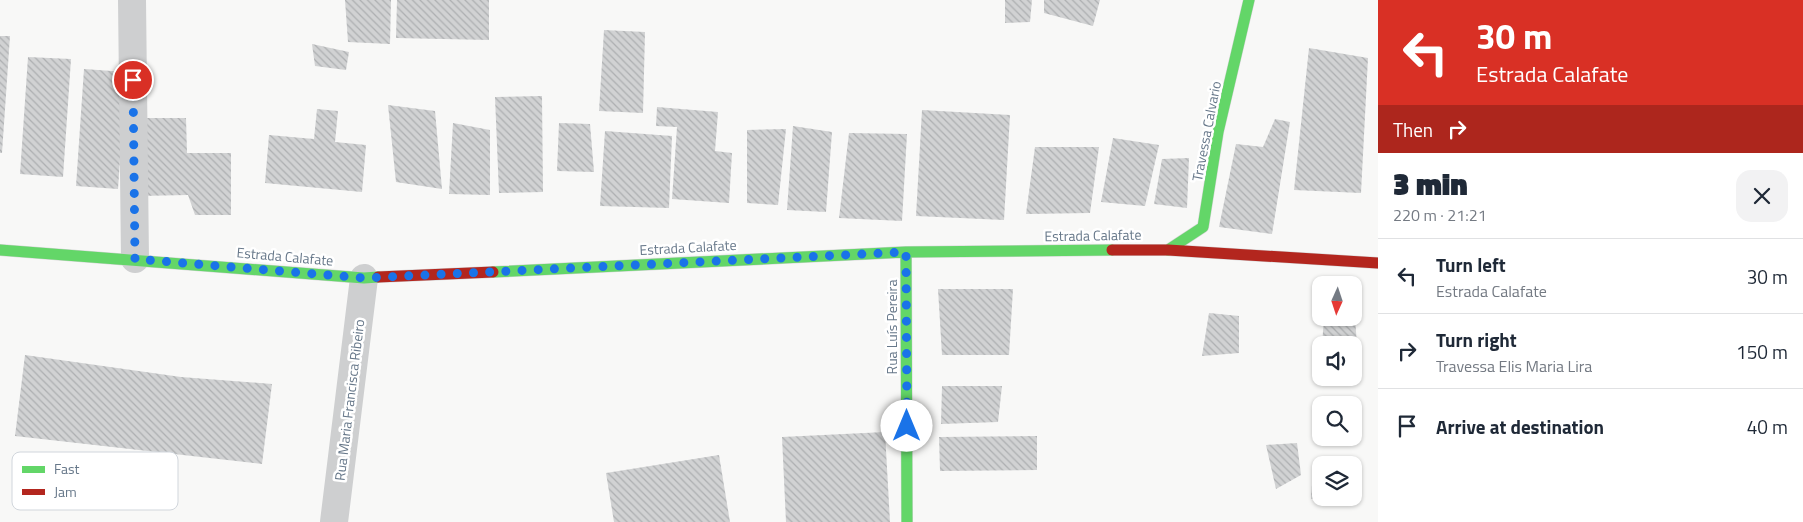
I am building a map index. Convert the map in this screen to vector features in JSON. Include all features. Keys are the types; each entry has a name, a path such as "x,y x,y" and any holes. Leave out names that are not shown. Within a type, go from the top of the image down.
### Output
{"street":[{"path":"132,0 135,259"},
{"name":"Travessa Calvario","path":"1168,250 1203,228 1218,132 1249,0"},
{"name":"Estrada Calafate","path":"0,250 364,278 906,252 1168,250 1378,263"},
{"name":"Rua Luís Pereira","path":"906,252 907,522"},
{"name":"Rua Maria Francisca Ribeiro","path":"334,522 364,278"}],"building":[{"path":"345,0 391,0 390,44 348,42"},
{"path":"397,0 489,0 489,40 396,38"},
{"path":"1005,0 1032,0 1030,22 1005,23"},
{"path":"1044,0 1100,0 1093,26 1044,13"},
{"path":"604,30 645,32 643,113 599,111"},
{"path":"0,36 10,36 2,153 0,153"},
{"path":"312,44 349,52 346,70 315,66"},
{"path":"1309,48 1368,58 1361,193 1294,190"},
{"path":"28,57 71,59 63,177 20,174"},
{"path":"84,69 126,72 118,189 76,186"},
{"path":"542,96 543,192 499,193 495,97"},
{"path":"388,105 435,111 442,189 396,182"},
{"path":"657,107 718,112 715,151 732,153 729,203 672,199 677,127 656,126"},
{"path":"317,109 338,111 335,142 366,145 362,192 265,183 269,135 314,139"},
{"path":"922,110 1010,115 1004,220 916,216"},
{"path":"139,118 186,118 187,153 231,153 231,215 195,215 188,195 139,196"},
{"path":"1275,119 1290,122 1272,234 1219,227 1236,144 1263,147"},
{"path":"453,123 490,130 490,195 449,194"},
{"path":"559,123 590,124 594,172 557,171"},
{"path":"793,126 832,132 826,212 787,210"},
{"path":"786,129 778,205 747,203 747,130"},
{"path":"605,131 672,136 669,208 600,206"},
{"path":"849,133 907,134 902,221 839,218"},
{"path":"1113,138 1159,145 1145,206 1101,202"},
{"path":"1035,147 1099,147 1090,213 1026,214"},
{"path":"1189,158 1187,208 1154,204 1162,159"},
{"path":"938,289 1013,289 1009,355 942,355"},
{"path":"1209,313 1239,316 1239,353 1202,356"},
{"path":"1323,326 1356,326 1356,336 1323,336"},
{"path":"25,355 181,377 272,384 262,464 178,454 178,452 156,452 15,436"},
{"path":"942,386 1002,386 998,422 941,424"},
{"path":"885,432 890,522 786,522 782,437"},
{"path":"1037,436 1037,470 940,471 939,437"},
{"path":"1297,443 1301,475 1276,489 1266,445"},
{"path":"719,455 730,522 614,522 606,473"}],"traffic: fast":[{"path":"1168,250 1203,227 1218,132 1249,0"},
{"path":"0,250 364,278 378,277"},
{"path":"493,272 906,252 1112,250"},
{"path":"906,252 907,522"}],"traffic: jam":[{"path":"1112,250 1168,250 1378,263"},
{"path":"378,277 493,272"}],"route":[{"path":"133,80 135,259 364,278 906,252 907,426"}]}
